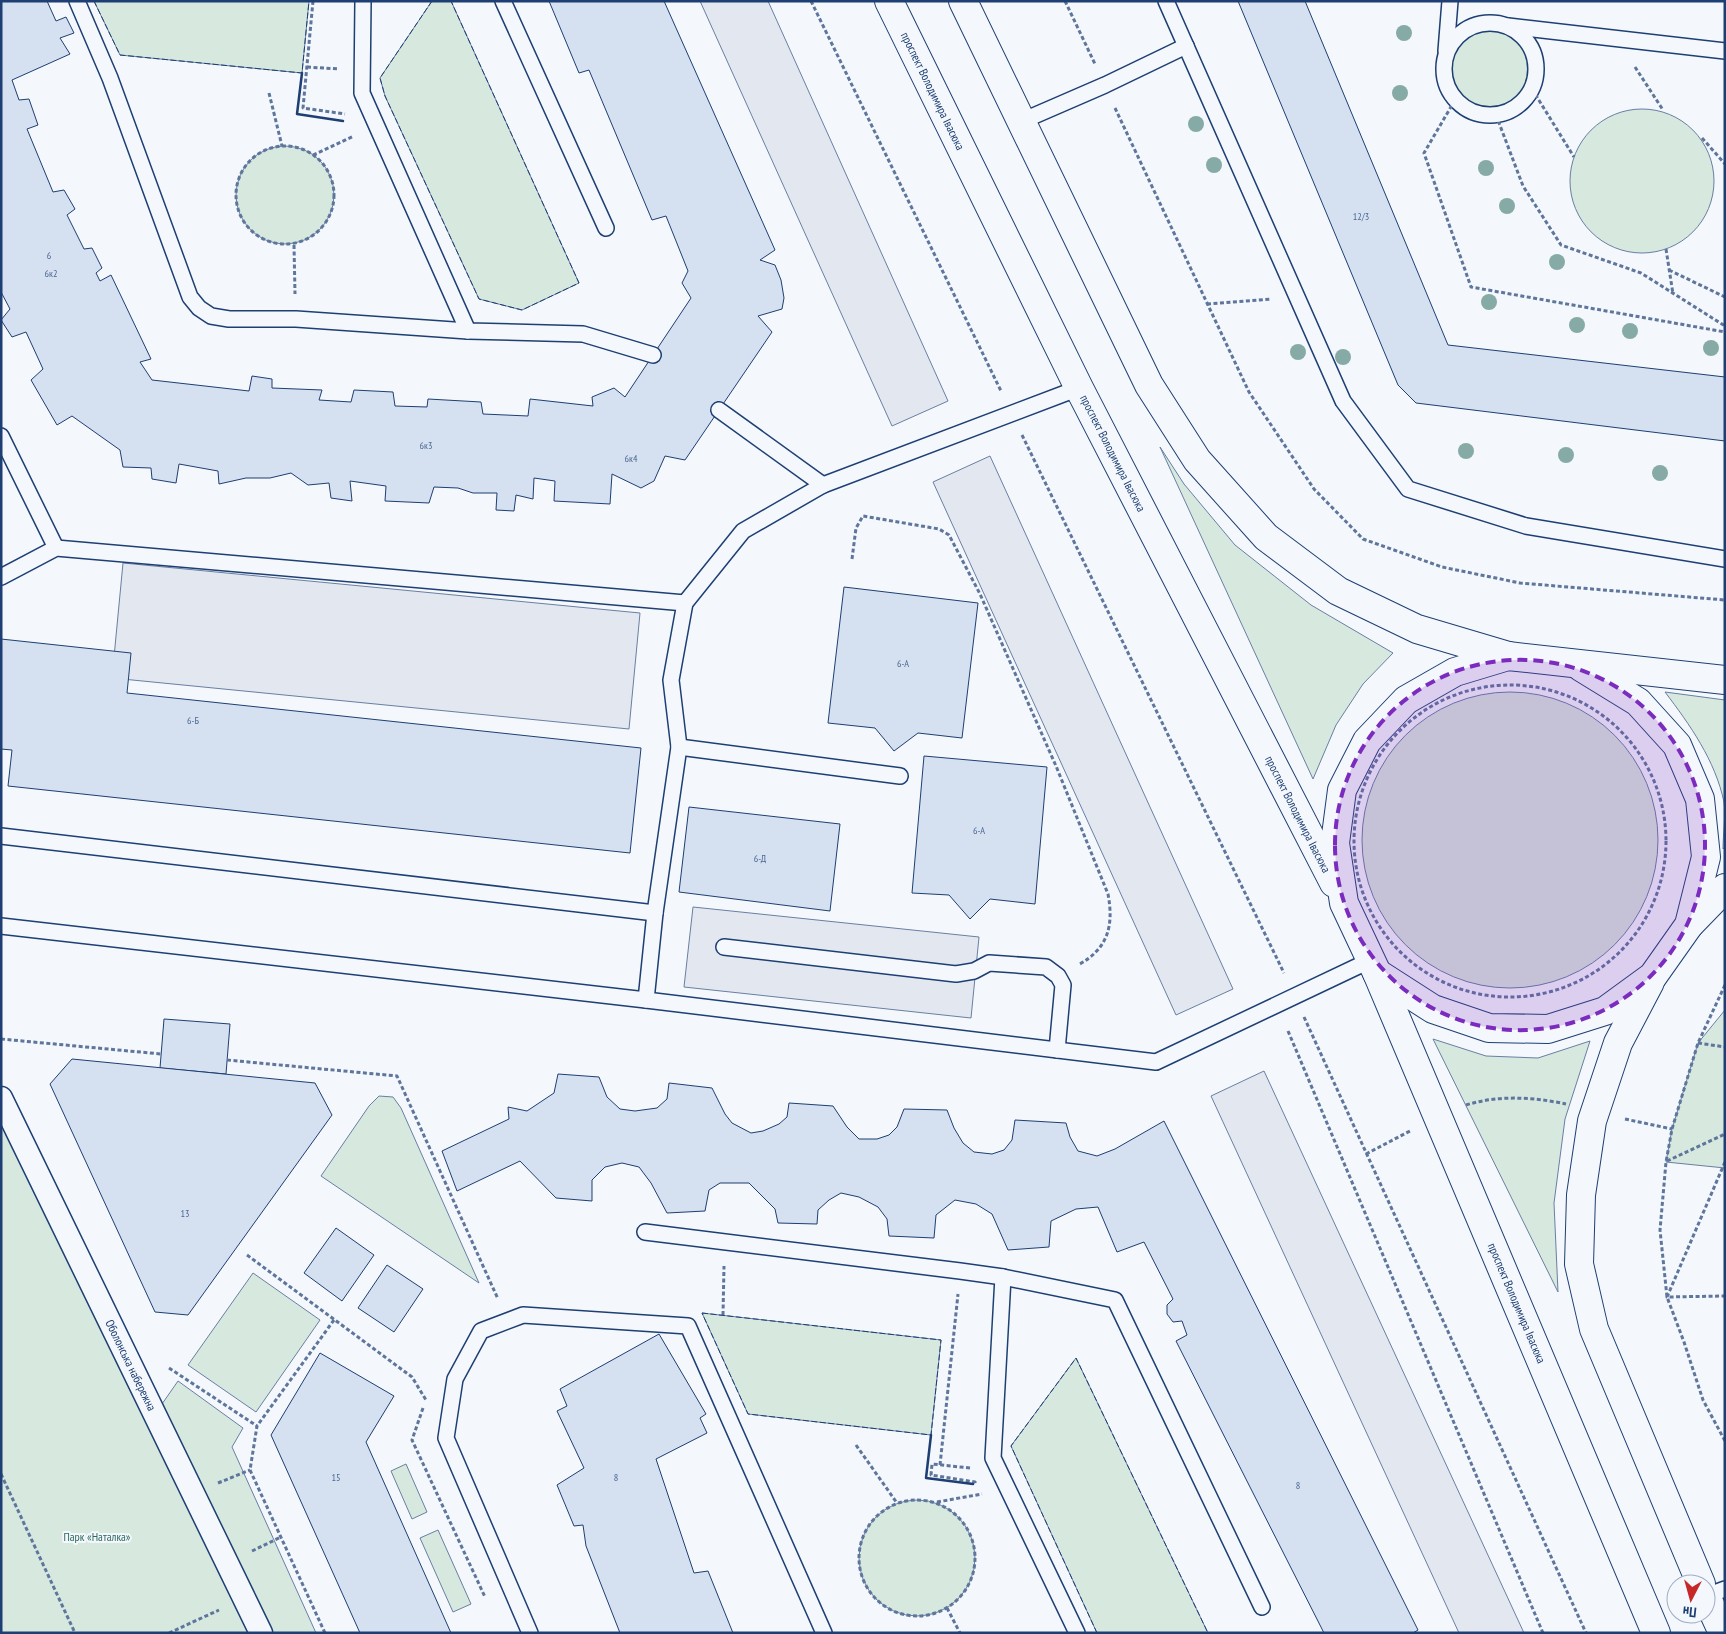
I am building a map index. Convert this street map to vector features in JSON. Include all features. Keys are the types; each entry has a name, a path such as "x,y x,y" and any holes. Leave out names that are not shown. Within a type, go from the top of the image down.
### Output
{"main road":[{"name":"проспект Володимира Івасюка","path":"889,1 1080,388 1344,903 1374,967 1438,1116 1656,1633"},
{"path":"963,1 1149,385 1197,460 1266,537 1338,591 1417,629 1508,656 1725,680"},
{"path":"1344,903 1335,843 1342,790 1367,741 1406,700 1455,672 1508,656"},
{"path":"1574,662 1638,702 1677,745 1700,799 1706,857 1689,925"},
{"path":"1697,1574 1594,1329 1579,1264 1581,1195 1592,1121 1618,1043 1653,976 1689,925 1725,888"},
{"path":"1374,967 1433,1009 1489,1028 1548,1028 1605,1011 1653,976"},
{"path":"1716,1618 1723,1633"}],"street":[{"name":"Оболонська набережна","path":"1,1098 261,1633"}],"lane":[{"path":"77,1 110,78 190,297 199,308 211,316 229,319 296,319 468,331 583,334 653,355"},
{"path":"363,1 362,93 468,331"},
{"path":"503,1 606,228"},
{"path":"1166,1 1343,401 1408,489 1526,526 1725,559"},
{"path":"1450,1 1444,72 1447,87 1455,100 1466,109 1481,115 1496,115 1511,111 1523,101 1532,89 1536,74 1535,58 1529,44 1518,33 1504,26"},
{"path":"1445,58 1451,44 1461,33 1475,26 1490,24 1725,50"},
{"path":"1022,121 1105,85 1186,46"},
{"path":"646,1000 655,913 679,747 671,680 684,602 743,531 823,485 1080,388"},
{"path":"719,410 823,485"},
{"path":"1,436 56,548"},
{"path":"1,577 56,548 684,602"},
{"path":"679,747 900,776"},
{"path":"1,836 655,913"},
{"path":"1,926 646,1000 1156,1062 1295,997 1374,967"},
{"path":"724,948 956,974 974,971 990,962 1046,967 1058,976 1063,985 1056,1050"},
{"path":"645,1232 1003,1277 1115,1300 1262,1607"},
{"path":"1003,1277 993,1458 1077,1633"},
{"path":"530,1633 446,1438 455,1379 481,1332 523,1315 688,1326 824,1633"}],"path":[{"path":"313,1 303,108 348,115"},
{"path":"811,1 981,347 1295,997 1586,1633"},
{"path":"1617,38 1663,110"},
{"path":"307,67 362,71"},
{"path":"1532,89 1574,157"},
{"path":"269,93 282,146"},
{"path":"1455,100 1424,153 1471,287 1725,332"},
{"path":"1496,115 1523,186 1561,245 1641,273 1725,326"},
{"path":"313,154 357,135 354,128"},
{"path":"1702,138 1725,164"},
{"path":"282,146 299,147 313,154 325,166 333,181 335,198 331,214 323,228 309,239 294,245 277,245 262,240 249,230 239,216 235,200 236,184 242,169 253,157 267,149 282,146"},
{"path":"294,245 296,319"},
{"path":"1666,249 1673,294"},
{"path":"1669,270 1725,297"},
{"path":"1207,304 1296,296"},
{"path":"852,559 856,528 863,516 939,529 949,535 980,594 1056,766 1108,894 1111,909 1109,928 1103,946 1086,961 1058,976"},
{"path":"1495,685 1524,685 1553,690 1580,700 1604,716 1626,736 1643,759 1656,784 1664,812 1667,840 1664,869 1656,897 1643,923 1626,946 1605,966 1580,981 1553,992 1496,997 1467,992 1440,981 1415,966 1394,946 1382,931 1363,897 1356,870 1353,841 1356,812 1364,784 1376,758 1394,736 1415,716 1440,701 1467,690 1495,685"},
{"path":"1725,985 1698,1043 1672,1129 1666,1162 1660,1230 1667,1298 1703,1400 1725,1441"},
{"path":"1288,1031 1543,1633"},
{"path":"1,1039 161,1054"},
{"path":"1698,1043 1725,1047"},
{"path":"227,1060 397,1076 508,1320"},
{"path":"1366,1154 1459,1107 1478,1101 1508,1098 1540,1100 1672,1129"},
{"path":"1666,1162 1725,1134"},
{"path":"1667,1298 1725,1162"},
{"path":"722,1316 725,1242"},
{"path":"247,1256 412,1377 426,1401 412,1440 485,1598"},
{"path":"940,1465 960,1271"},
{"path":"1667,1298 1725,1296"},
{"path":"323,1632 250,1470 257,1426 334,1320"},
{"path":"169,1368 257,1426"},
{"path":"856,1445 897,1502"},
{"path":"936,1502 954,1512 966,1527 974,1544 975,1562 971,1580 961,1596 947,1608 930,1615 911,1616 893,1611 876,1600 865,1584 858,1565 860,1546 867,1527 880,1512 897,1502 916,1499 936,1502 983,1494 975,1482 931,1475 932,1464 999,1471"},
{"path":"1,1474 75,1633"},
{"path":"947,1608 960,1633"},
{"path":"169,1633 220,1610"}],"highlighted area":[{"path":"1508,656 1574,663 1638,702 1677,745 1700,799 1706,857 1689,925 1653,976 1605,1011 1548,1029 1489,1028 1433,1009 1377,973 1344,903 1335,843 1342,790 1367,741 1406,700 1455,672"}],"green space":[{"path":"94,1 309,1 302,73 120,55"},
{"path":"432,1 451,1 579,283 522,310 479,299 385,96 380,78"},
{"path":"1490,23 1508,27 1522,37 1532,51 1536,69 1532,87 1522,101 1508,111 1490,115 1472,111 1458,101 1448,87 1444,69 1448,51 1458,37 1472,27"},
{"path":"1642,109 1670,114 1693,130 1709,153 1714,181 1709,209 1693,232 1670,248 1642,253 1614,248 1591,232 1575,209 1570,181 1575,153 1591,130 1614,114"},
{"path":"275,146 295,146 304,149 320,160 331,176 334,185 334,205 331,214 320,230 304,241 295,244 275,244 258,236 244,222 236,205 236,185 244,168 258,154"},
{"path":"1160,447 1184,484 1235,545 1311,605 1393,653 1363,684 1336,725 1313,779"},
{"path":"1510,692 1539,695 1567,703 1604,725 1615,735 1641,770 1647,783 1655,811 1658,840 1655,869 1647,897 1625,934 1615,945 1580,971 1567,977 1539,985 1510,988 1481,985 1453,977 1416,955 1405,945 1379,910 1373,897 1365,869 1362,840 1365,811 1373,783 1395,746 1405,735 1440,709 1453,703 1481,695"},
{"path":"1665,692 1725,700 1725,819 1724,802 1720,787 1708,757 1692,730"},
{"path":"1725,819 1725,847 1723,849"},
{"path":"1725,1010 1725,1168 1666,1162 1672,1129 1698,1043"},
{"path":"1433,1039 1486,1056 1538,1058 1590,1041 1565,1119 1554,1203 1558,1292"},
{"path":"379,1096 393,1097 401,1108 479,1283 321,1176 369,1106"},
{"name":"Парк «Наталка»","path":"1,1123 251,1633 1,1633"},
{"path":"253,1273 320,1320 256,1412 188,1365"},
{"path":"702,1313 941,1340 931,1435 748,1414"},
{"path":"1076,1358 1208,1633 1097,1633 1011,1446"},
{"path":"178,1381 243,1428 232,1447 316,1633 272,1633 162,1404"},
{"path":"406,1464 427,1512 412,1519 391,1471"},
{"path":"917,1500 939,1504 958,1517 971,1536 975,1558 971,1580 958,1599 939,1612 917,1616 895,1612 876,1599 863,1580 859,1558 863,1536 876,1517 895,1504"},
{"path":"438,1530 471,1604 453,1612 420,1538"}],"shaded area":[{"path":"700,1 768,1 948,401 892,426"},
{"path":"990,456 1233,989 1176,1015 933,482"},
{"path":"123,563 640,613 629,729 112,678"},
{"path":"693,907 979,937 971,1018 684,987"},
{"path":"1264,1071 1524,1633 1459,1633 1211,1096"}],"building":[{"path":"1,1 47,1 56,21 66,17 74,33 60,38 70,54 12,80 19,100 29,99 38,125 27,129 53,192 64,190 75,209 67,215 84,249 92,248 102,268 96,273 100,281 111,275 151,359 140,362 152,380 249,391 252,376 272,379 272,388 322,390 319,400 351,402 354,390 393,392 395,406 427,407 428,399 481,402 483,414 528,416 530,399 593,406 592,397 614,388 625,397 691,298 682,283 688,271 666,216 652,220 589,70 579,73 549,1 664,1 775,250 760,260 775,265 781,280 784,298 782,309 758,316 772,332 685,460 665,456 654,481 641,488 612,474 610,504 554,501 555,481 534,478 533,499 516,495 514,511 496,510 497,493 473,493 458,488 434,487 429,503 385,501 386,486 350,481 352,501 331,498 329,483 308,485 291,473 270,478 246,478 219,484 218,471 179,464 176,483 152,479 151,468 123,467 120,450 72,416 57,425 31,380 43,369 26,332 12,337 1,320 10,309 1,292"},
{"path":"1238,1 1305,1 1448,345 1725,377 1725,441 1416,403 1398,385"},
{"path":"844,587 978,603 962,738 918,733 894,751 875,728 828,723"},
{"path":"1,639 131,653 127,693 641,748 630,853 8,786 12,750 1,749"},
{"path":"924,756 1047,767 1035,904 990,899 970,919 949,895 912,893"},
{"path":"689,807 840,824 830,911 679,892"},
{"path":"164,1019 230,1024 226,1074 160,1068"},
{"path":"72,1059 315,1083 332,1115 188,1315 155,1312 50,1084"},
{"path":"558,1074 599,1077 607,1097 620,1109 635,1111 657,1108 667,1099 669,1083 712,1088 725,1114 732,1123 751,1133 763,1131 779,1124 787,1117 789,1103 833,1106 847,1127 859,1139 877,1139 889,1135 897,1127 904,1109 947,1110 954,1128 963,1143 974,1152 992,1154 1004,1150 1012,1140 1015,1120 1066,1123 1070,1137 1078,1151 1097,1156 1115,1149 1164,1121 1418,1630 1413,1633 1324,1633 1176,1341 1187,1335 1182,1321 1173,1322 1167,1314 1167,1305 1173,1299 1144,1242 1117,1252 1098,1207 1076,1209 1051,1221 1049,1247 1008,1250 992,1214 976,1204 955,1200 936,1215 934,1238 889,1236 887,1219 878,1207 859,1197 841,1193 829,1200 818,1210 817,1224 778,1223 775,1209 749,1183 720,1183 709,1190 705,1211 667,1213 651,1183 639,1167 622,1163 605,1167 592,1180 592,1201 556,1198 520,1161 457,1191 442,1151 509,1119 508,1107 527,1111 554,1093"},
{"path":"336,1228 374,1255 342,1301 304,1273"},
{"path":"387,1265 423,1289 394,1332 358,1308"},
{"path":"659,1334 706,1414 700,1418 707,1433 656,1459 694,1573 708,1571 733,1633 620,1633 586,1546 583,1525 574,1526 557,1485 584,1468 557,1411 567,1406 560,1389"},
{"path":"320,1353 394,1396 366,1442 451,1633 360,1633 271,1435"}],"fence":[{"path":"94,1 120,55 302,73 309,1"},
{"path":"432,1 380,78 385,96 479,299 522,310 579,283 451,1"},
{"path":"702,1313 941,1340 931,1435 748,1414 702,1313"},
{"path":"1097,1633 1011,1446 1076,1358 1208,1633"}],"wall":[{"path":"302,73 297,114 343,121"},
{"path":"931,1435 926,1478 973,1484"}]}
